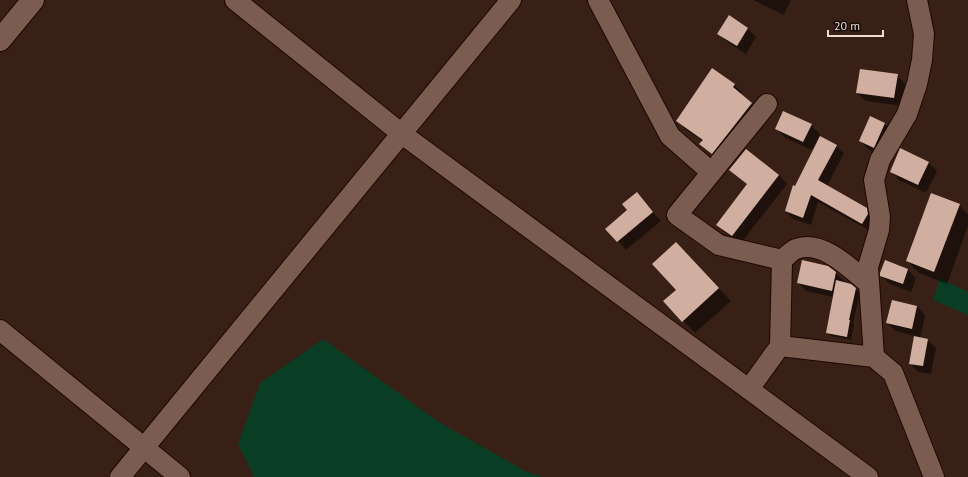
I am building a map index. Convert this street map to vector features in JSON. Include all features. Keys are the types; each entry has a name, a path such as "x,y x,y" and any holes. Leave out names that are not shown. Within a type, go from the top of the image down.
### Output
{"street":[{"path":"0,40 33,0"},
{"path":"235,0 402,134 868,477"},
{"path":"120,477 511,0"},
{"path":"598,0 670,136 711,172"},
{"path":"874,357 868,267 879,230 880,217 874,180 880,160 907,114 917,84 922,60 924,34 917,0"},
{"path":"767,104 677,215 719,245 782,260"},
{"path":"782,260 796,249 810,247 831,253 869,284"},
{"path":"749,389 780,346 782,260"},
{"path":"0,330 180,477"},
{"path":"780,346 874,357 893,373 934,477"}],"green space":[{"path":"940,278 968,292 968,315 933,300"},
{"path":"323,339 439,422 525,471 543,477 254,477 238,444 260,383"}],"building":[{"path":"729,15 748,28 737,46 717,34"},
{"path":"712,68 735,84 733,87 752,103 712,154 699,144 703,140 676,121"},
{"path":"860,69 898,74 894,98 856,93"},
{"path":"783,111 812,124 803,142 775,129"},
{"path":"870,116 885,123 874,148 859,141"},
{"path":"820,136 837,145 818,180 867,208 868,214 862,224 811,195 803,218 785,211 793,185 795,186"},
{"path":"900,148 929,162 918,185 890,172"},
{"path":"746,149 779,175 732,236 716,225 747,184 729,170"},
{"path":"637,192 653,212 617,242 605,229 627,210 622,204"},
{"path":"931,193 960,204 934,272 906,261"},
{"path":"676,242 719,288 682,322 663,301 676,290 652,264"},
{"path":"802,260 828,266 836,272 832,291 797,283"},
{"path":"885,260 908,269 903,284 880,276"},
{"path":"836,280 851,284 856,288 847,337 826,333"},
{"path":"892,300 917,306 912,329 886,323"},
{"path":"914,336 928,339 923,366 909,364"}]}
